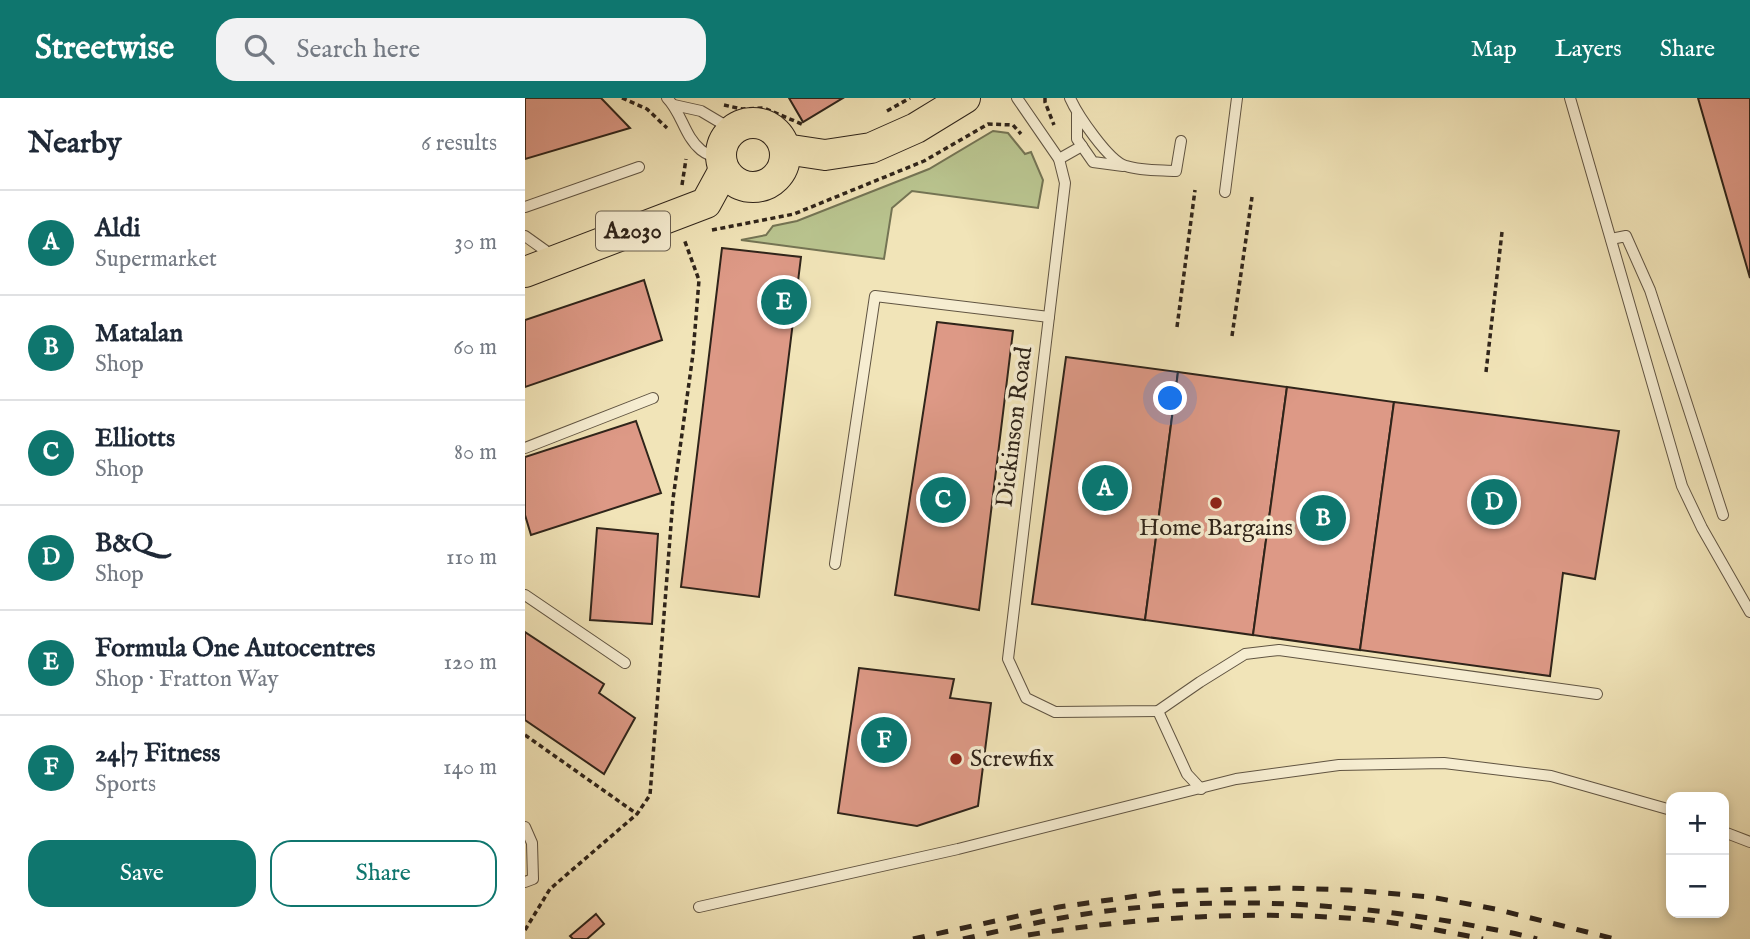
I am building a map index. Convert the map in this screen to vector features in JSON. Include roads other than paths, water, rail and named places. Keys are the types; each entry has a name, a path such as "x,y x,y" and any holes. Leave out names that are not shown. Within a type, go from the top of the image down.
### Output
{"main road":[{"path":"785,149 825,155 871,148 916,128 964,98"},
{"path":"722,165 730,178 749,188 769,184 783,169 785,149 781,138 773,130 764,125 743,125 727,117"},
{"name":"A2030","path":"525,272 706,203 722,165 727,117"}],"lane":[{"name":"Dickinson Road","path":"1017,98 1059,159 1065,183 1008,659 1026,698 1055,712 1158,711"},
{"path":"1070,98 1077,114 1111,156 1123,166"},
{"path":"1224,192 1237,98"},
{"path":"1570,98 1682,486 1702,528 1750,612"},
{"path":"670,102 727,117"},
{"path":"670,102 688,136 702,151 722,165"},
{"path":"1077,114 1077,139 1093,162 1176,171 1181,141"},
{"path":"1059,159 1082,146"},
{"path":"525,207 639,167"},
{"path":"525,236 559,260"},
{"path":"1611,239 1626,236 1650,290 1723,515"},
{"path":"835,564 875,296 1049,317"},
{"path":"525,448 653,398"},
{"path":"525,595 625,663"},
{"path":"1201,789 1187,774 1158,711 1245,654 1279,650 1597,694"},
{"path":"699,907 958,849 1236,779 1339,765 1444,763 1551,776 1666,809"},
{"path":"525,827 532,843 533,878 525,882"},
{"path":"1729,834 1750,842"}],"railway":[{"path":"913,939 1059,907 1173,891 1285,888 1431,897 1495,909 1615,939"},
{"path":"963,939 1099,912 1234,903 1369,910 1459,923 1537,939"},
{"path":"1028,935 1147,920 1266,915 1363,919 1483,939"}],"place":[{"name":"Formula One Autocentres","path":"784,302"},
{"name":"Aldi","path":"1105,488"},
{"name":"Elliotts","path":"943,500"},
{"name":"B&Q","path":"1494,502"},
{"name":"Home Bargains","path":"1216,503"},
{"name":"Matalan","path":"1323,518"},
{"name":"24|7 Fitness","path":"884,740"},
{"name":"Screwfix","path":"956,759"}]}
